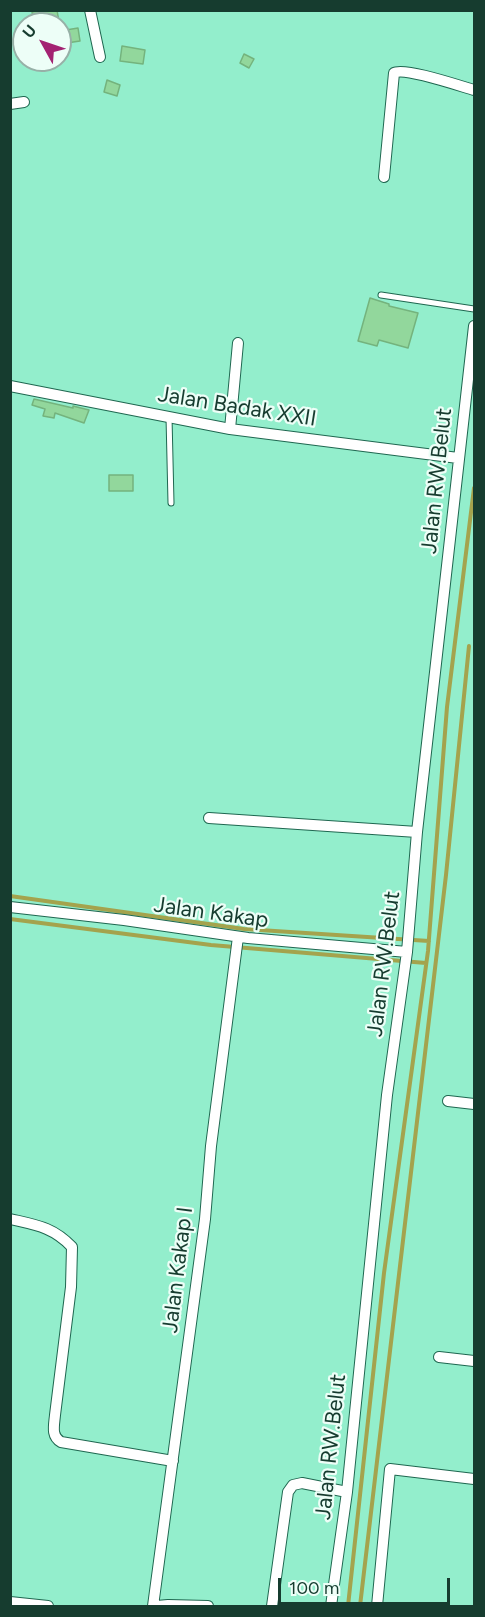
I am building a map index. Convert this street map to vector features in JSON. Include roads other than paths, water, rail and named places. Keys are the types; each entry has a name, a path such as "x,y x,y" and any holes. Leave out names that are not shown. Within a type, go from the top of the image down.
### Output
{"street":[{"path":"90,10 100,57"},
{"path":"384,177 394,73 399,70 474,90"},
{"path":"10,104 24,102"},
{"name":"Jalan RW.Belut","path":"331,1606 347,1492 387,1095 408,952 417,832 474,326"},
{"path":"230,429 238,343"},
{"name":"Jalan Badak XXII","path":"10,386 230,429 458,458"},
{"path":"209,818 417,832"},
{"name":"Jalan Kakap","path":"10,907 238,937 408,952"},
{"name":"Jalan Kakap I","path":"155,1606 205,1219 211,1146 238,937"},
{"path":"447,1101 474,1104"},
{"path":"10,1219 45,1227 61,1236 72,1247 71,1287 54,1414 53,1434 56,1439 61,1442 173,1461"},
{"path":"440,1357 474,1361"},
{"path":"376,1606 390,1469 474,1479"},
{"path":"272,1606 288,1492 293,1485 302,1483 347,1492"},
{"path":"10,1602 48,1606"},
{"path":"155,1606 208,1606"}],"lane":[{"path":"381,295 474,309"},
{"path":"170,417 171,502"}],"waterway":[{"path":"348,1606 384,1273 428,951 447,707 474,488"},
{"path":"360,1606 446,875 469,646"},
{"path":"10,896 244,929 429,941"},
{"path":"10,919 211,945 426,963"}]}
